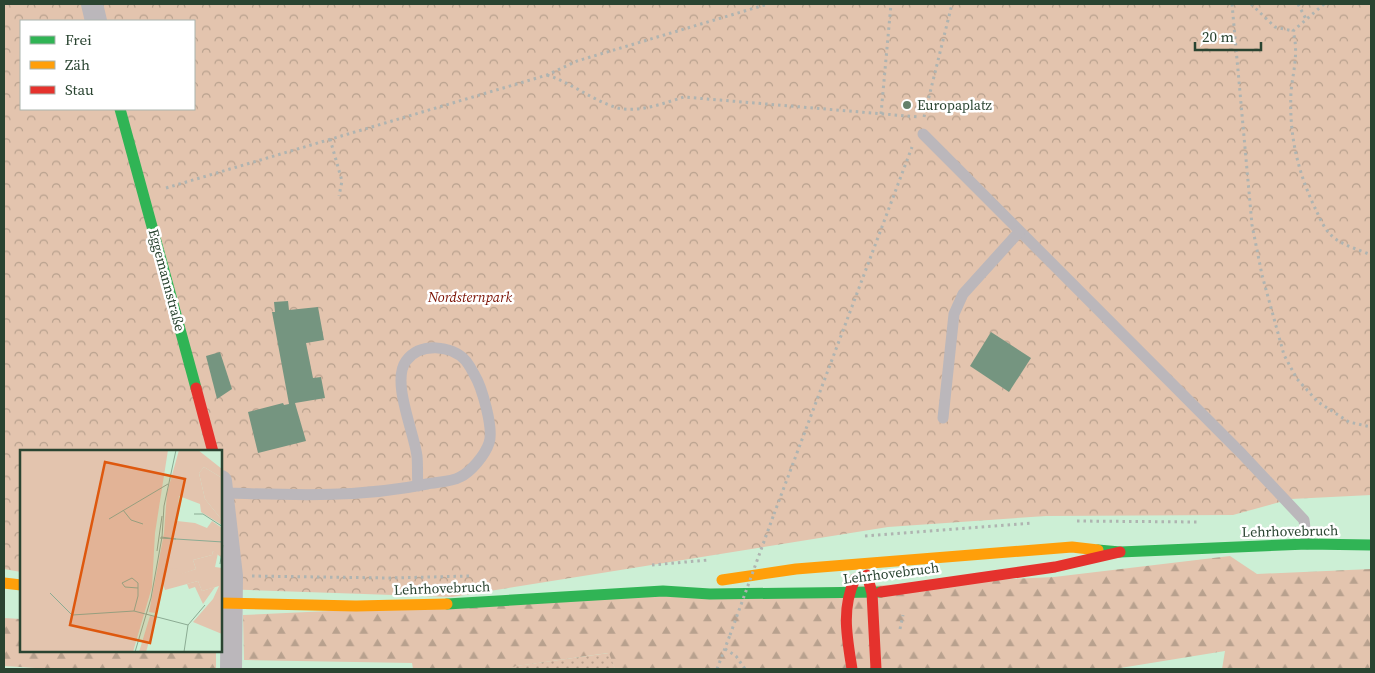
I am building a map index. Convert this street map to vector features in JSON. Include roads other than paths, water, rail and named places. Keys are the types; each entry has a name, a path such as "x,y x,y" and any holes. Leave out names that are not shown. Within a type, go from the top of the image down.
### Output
{"street":[{"path":"92,4 96,20"},
{"name":"Eggemannstraße","path":"120,110 212,450"},
{"path":"222,487 231,669"},
{"name":"Lehrhovebruch","path":"663,591 796,569 1072,547 1120,552 1307,544 1371,545"},
{"name":"Lehrhovebruch","path":"227,603 356,606 448,604 663,591 710,594 872,593 1055,567 1120,552"},
{"path":"863,564 872,593 876,669"},
{"path":"852,669 844,620 846,594 863,564"},
{"path":"4,583 20,585"}],"lane":[{"path":"923,134 1242,454 1304,520 1307,544"},
{"path":"943,418 954,314 963,294 1019,232"},
{"path":"222,487 351,495 418,486 460,477 477,463 490,443 489,420 477,378 466,361 450,351 431,347 417,351 405,361 400,376 402,393 417,457 418,486"}],"place":[{"name":"Europaplatz","path":"907,105"}],"park label":[{"name":"Nordsternpark","path":"470,297"}]}
